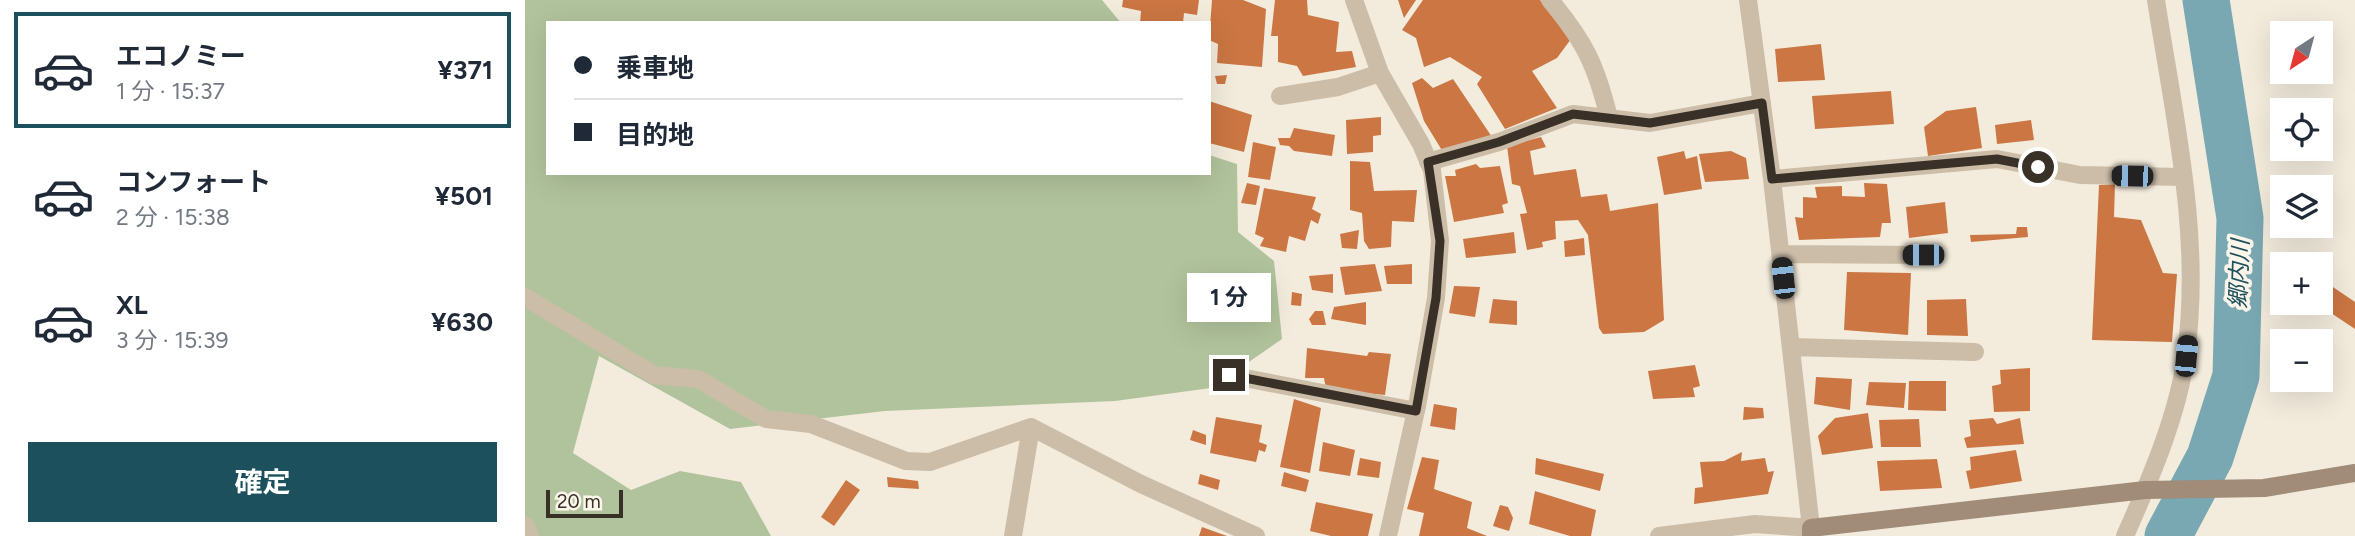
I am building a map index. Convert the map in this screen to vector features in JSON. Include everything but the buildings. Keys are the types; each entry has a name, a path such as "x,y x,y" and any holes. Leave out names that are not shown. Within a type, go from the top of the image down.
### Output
{"street":[{"path":"1354,0 1380,73 1421,144 1428,162 1440,241 1436,298 1416,411 1388,536"},
{"path":"1551,0 1580,35 1600,81 1609,118"},
{"path":"1748,0 1781,254 1811,532"},
{"path":"2125,536 2145,490 2179,391 2186,356 2192,282 2191,223 2156,0"},
{"path":"1280,96 1338,87 1380,73"},
{"path":"1428,162 1499,142 1573,114 1650,123 1762,103"},
{"path":"1772,179 1997,159 2080,175 2183,177"},
{"path":"1781,254 1923,255"},
{"path":"525,297 654,375 698,379 766,419 811,424 906,461 930,461 1031,427 1141,484 1256,536"},
{"path":"1791,347 1975,352"},
{"path":"1229,375 1416,411"},
{"path":"1013,536 1031,427"},
{"path":"1659,536 1755,524 1811,532 2145,490 2264,488 2355,473"},
{"path":"525,525 530,536"}],"green space":[{"path":"525,0 1102,0 1119,21 546,21 546,175 1211,175 1211,156 1237,164 1238,232 1274,261 1282,339 1211,388 1115,401 885,411 730,429 599,356 573,453 631,490 680,471 741,482 771,536 525,536"}],"waterway":[{"name":"郷内川","path":"2168,536 2210,457 2236,376 2240,218 2206,0"}],"route":[{"path":"1229,375 1416,411 1436,298 1440,241 1432,170 1428,162 1499,142 1573,114 1650,123 1762,103 1772,179 1997,159 2038,167"}]}
